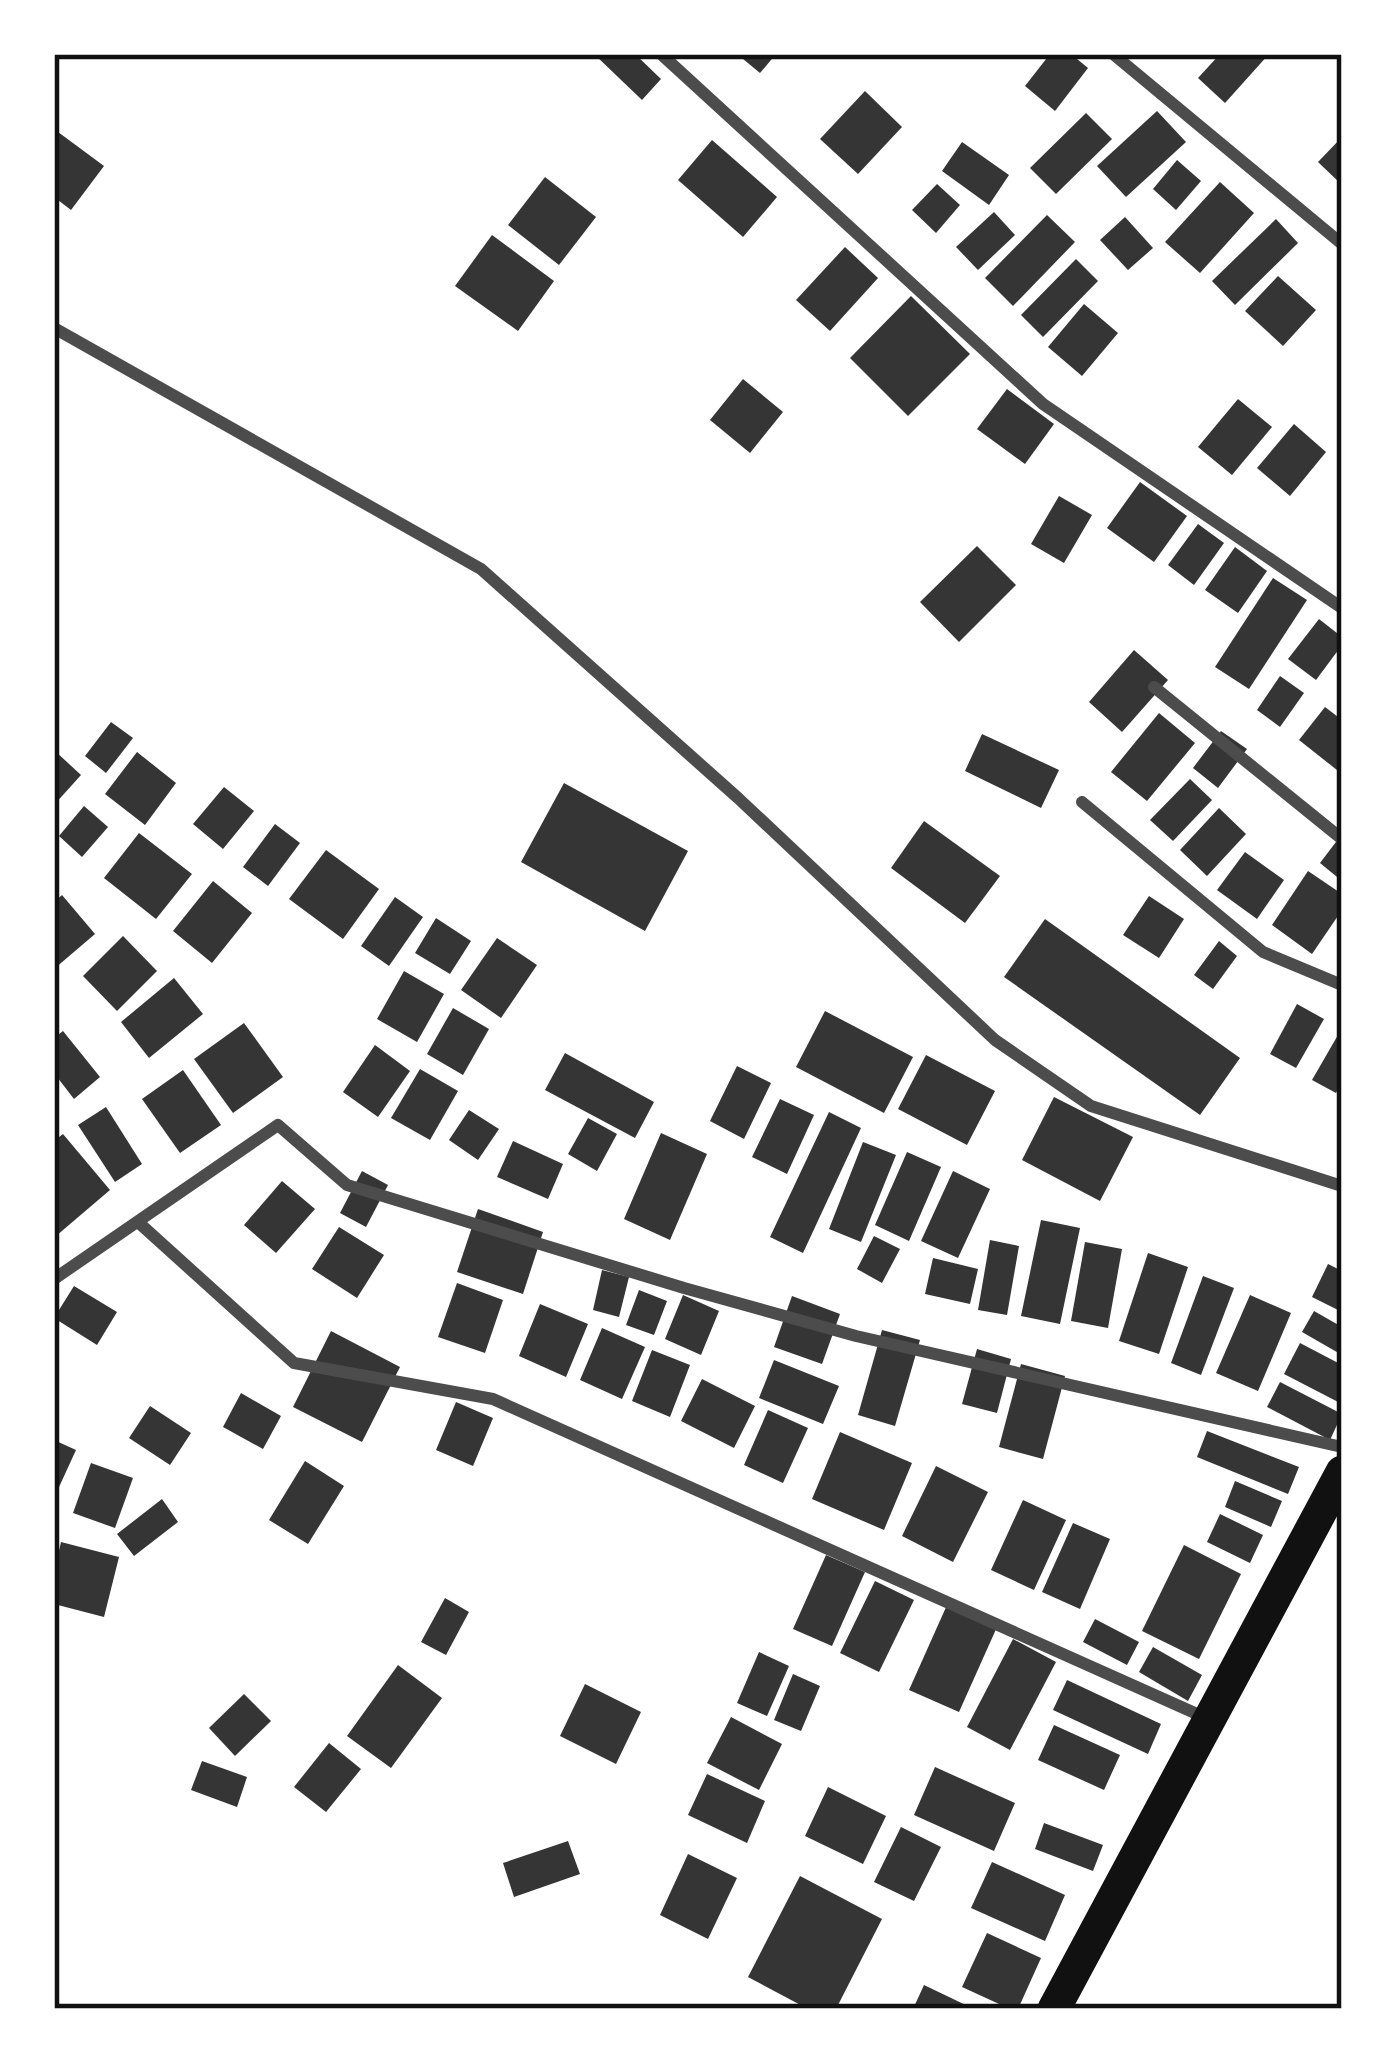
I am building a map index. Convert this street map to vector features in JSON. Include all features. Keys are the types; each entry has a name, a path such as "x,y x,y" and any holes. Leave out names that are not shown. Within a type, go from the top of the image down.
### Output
{"highway":[{"path":"1054,2009 1342,1472"}],"street":[{"path":"661,54 1042,404 1342,608"},
{"path":"1113,54 1342,244"},
{"path":"54,328 481,569 739,798 995,1040 1090,1106 1342,1186"},
{"path":"1154,687 1342,839"},
{"path":"1082,802 1263,952 1342,985"},
{"path":"54,1279 278,1125 346,1185 856,1336 1342,1447"},
{"path":"138,1222 294,1363 493,1399 1207,1719"}],"building":[{"path":"594,54 635,54 661,79 642,100"},
{"path":"737,54 776,54 760,73"},
{"path":"1050,54 1071,54 1088,68 1055,111 1025,86"},
{"path":"1220,54 1269,54 1225,103 1198,78"},
{"path":"865,91 902,127 858,174 820,139"},
{"path":"1157,111 1186,142 1126,197 1097,166"},
{"path":"1086,113 1112,139 1056,194 1030,168"},
{"path":"54,129 104,166 71,210 54,197"},
{"path":"1342,137 1342,185 1318,162"},
{"path":"712,140 777,197 743,237 678,180"},
{"path":"962,142 1009,175 989,205 942,171"},
{"path":"1177,160 1201,181 1176,210 1153,189"},
{"path":"545,177 596,217 559,265 508,225"},
{"path":"1220,182 1254,213 1200,273 1165,242"},
{"path":"937,184 960,205 936,233 912,210"},
{"path":"994,212 1015,235 978,270 956,247"},
{"path":"1047,215 1075,242 1013,306 985,278"},
{"path":"1125,217 1153,248 1128,270 1100,240"},
{"path":"1276,219 1298,243 1235,305 1212,281"},
{"path":"492,235 554,281 518,331 455,286"},
{"path":"845,247 878,278 830,331 796,300"},
{"path":"1076,259 1098,281 1043,337 1021,315"},
{"path":"1278,276 1316,310 1283,346 1245,311"},
{"path":"911,296 970,354 908,416 850,358"},
{"path":"1084,304 1118,333 1082,376 1048,347"},
{"path":"743,379 783,412 750,453 710,420"},
{"path":"1007,389 1054,424 1025,464 977,429"},
{"path":"1238,399 1272,427 1232,475 1198,447"},
{"path":"1294,424 1326,452 1290,496 1257,468"},
{"path":"1140,482 1187,516 1154,562 1107,528"},
{"path":"1059,496 1092,515 1064,563 1031,544"},
{"path":"1198,524 1224,543 1194,585 1168,565"},
{"path":"977,546 1016,585 959,642 920,602"},
{"path":"1235,547 1267,571 1238,613 1205,590"},
{"path":"1273,578 1307,600 1249,689 1215,667"},
{"path":"1319,619 1342,637 1342,645 1316,680 1288,659"},
{"path":"1134,650 1168,680 1122,732 1089,702"},
{"path":"1280,676 1304,693 1280,727 1257,710"},
{"path":"1325,707 1342,720 1342,774 1299,740"},
{"path":"1159,713 1195,743 1147,801 1111,772"},
{"path":"111,722 133,738 106,773 85,756"},
{"path":"1221,731 1247,749 1218,788 1193,768"},
{"path":"982,734 1059,770 1041,808 965,771"},
{"path":"54,750 81,775 54,805"},
{"path":"137,752 176,783 145,825 105,794"},
{"path":"1190,779 1212,800 1173,841 1150,820"},
{"path":"564,783 688,851 645,931 521,862"},
{"path":"224,787 254,811 223,849 193,824"},
{"path":"84,806 108,827 82,857 59,836"},
{"path":"1219,808 1246,834 1207,876 1180,850"},
{"path":"924,821 1000,876 965,923 891,868"},
{"path":"275,824 300,843 268,886 243,867"},
{"path":"139,833 192,874 156,919 104,878"},
{"path":"1342,834 1342,881 1320,863"},
{"path":"326,850 379,889 343,939 289,899"},
{"path":"1245,852 1284,880 1257,919 1217,890"},
{"path":"1308,871 1342,894 1342,910 1312,954 1272,925"},
{"path":"213,881 252,913 212,963 173,931"},
{"path":"62,895 95,934 54,969 54,902"},
{"path":"1149,896 1184,919 1159,958 1123,935"},
{"path":"395,897 423,917 389,966 361,946"},
{"path":"436,918 471,941 450,974 415,953"},
{"path":"1045,919 1240,1058 1200,1115 1004,977"},
{"path":"123,936 157,971 117,1011 83,976"},
{"path":"497,938 537,965 501,1018 461,990"},
{"path":"1219,941 1237,956 1213,989 1194,975"},
{"path":"404,971 444,994 417,1042 377,1019"},
{"path":"174,978 203,1014 149,1058 121,1022"},
{"path":"1297,1004 1324,1019 1296,1068 1270,1054"},
{"path":"453,1008 489,1029 463,1075 427,1054"},
{"path":"825,1011 913,1057 884,1113 796,1067"},
{"path":"244,1023 283,1077 233,1113 194,1059"},
{"path":"1342,1028 1342,1082 1336,1093 1312,1080"},
{"path":"63,1031 100,1077 74,1099 54,1073 54,1038"},
{"path":"375,1045 410,1071 378,1117 343,1092"},
{"path":"565,1053 654,1102 635,1138 545,1090"},
{"path":"926,1055 995,1091 967,1145 898,1109"},
{"path":"737,1066 771,1083 744,1139 710,1121"},
{"path":"420,1069 458,1091 430,1140 391,1118"},
{"path":"183,1070 221,1125 180,1153 142,1099"},
{"path":"1054,1097 1133,1137 1100,1201 1022,1160"},
{"path":"780,1099 814,1115 787,1174 752,1157"},
{"path":"106,1107 142,1164 115,1182 78,1125"},
{"path":"469,1110 499,1129 478,1160 449,1140"},
{"path":"829,1112 861,1128 803,1253 770,1237"},
{"path":"588,1118 617,1134 597,1171 568,1154"},
{"path":"661,1133 707,1154 670,1240 624,1219"},
{"path":"63,1134 110,1190 56,1236 54,1141"},
{"path":"513,1141 563,1164 548,1199 497,1177"},
{"path":"863,1142 896,1155 861,1242 829,1229"},
{"path":"907,1152 941,1167 909,1241 875,1225"},
{"path":"362,1171 388,1185 366,1227 340,1213"},
{"path":"953,1171 990,1189 958,1258 921,1241"},
{"path":"282,1181 315,1209 276,1253 244,1225"},
{"path":"478,1209 543,1232 523,1294 457,1272"},
{"path":"1041,1220 1080,1228 1060,1324 1021,1316"},
{"path":"339,1227 384,1255 357,1298 312,1269"},
{"path":"874,1236 900,1249 882,1283 857,1269"},
{"path":"990,1240 1019,1246 1007,1315 978,1310"},
{"path":"1085,1242 1122,1249 1108,1328 1071,1321"},
{"path":"1148,1253 1188,1267 1159,1354 1119,1341"},
{"path":"933,1258 978,1269 970,1304 925,1294"},
{"path":"1328,1264 1342,1271 1342,1312 1312,1297"},
{"path":"602,1270 629,1277 619,1317 593,1310"},
{"path":"1203,1276 1234,1288 1201,1375 1171,1363"},
{"path":"457,1283 503,1300 485,1353 438,1337"},
{"path":"74,1286 117,1312 97,1345 54,1318"},
{"path":"639,1290 667,1301 654,1335 626,1325"},
{"path":"683,1295 719,1311 701,1355 665,1339"},
{"path":"1250,1295 1291,1313 1258,1391 1216,1373"},
{"path":"792,1296 840,1314 822,1364 774,1347"},
{"path":"540,1304 588,1324 566,1377 519,1356"},
{"path":"1314,1311 1342,1327 1342,1355 1302,1332"},
{"path":"602,1328 645,1347 622,1399 580,1380"},
{"path":"882,1330 920,1340 895,1426 858,1415"},
{"path":"331,1331 400,1367 362,1442 293,1407"},
{"path":"1300,1343 1342,1365 1342,1404 1284,1374"},
{"path":"977,1349 1011,1359 997,1413 962,1404"},
{"path":"652,1350 690,1365 670,1417 632,1401"},
{"path":"774,1360 839,1386 823,1424 759,1398"},
{"path":"1021,1364 1065,1376 1043,1459 999,1447"},
{"path":"702,1379 755,1406 734,1448 681,1421"},
{"path":"1280,1382 1342,1414 1330,1440 1267,1407"},
{"path":"241,1393 281,1416 263,1449 223,1427"},
{"path":"456,1402 493,1418 473,1466 436,1450"},
{"path":"150,1406 191,1433 170,1465 129,1438"},
{"path":"768,1410 808,1428 783,1483 744,1465"},
{"path":"1207,1431 1299,1467 1288,1494 1197,1457"},
{"path":"840,1432 912,1463 884,1530 812,1499"},
{"path":"54,1440 76,1450 54,1498"},
{"path":"305,1461 344,1486 308,1544 269,1520"},
{"path":"91,1463 133,1478 115,1528 73,1513"},
{"path":"936,1466 988,1492 953,1562 902,1536"},
{"path":"1235,1481 1282,1501 1271,1527 1225,1507"},
{"path":"162,1499 178,1522 134,1556 117,1534"},
{"path":"1023,1500 1066,1520 1034,1590 991,1570"},
{"path":"1220,1514 1263,1535 1250,1563 1207,1542"},
{"path":"1073,1523 1110,1539 1080,1609 1042,1592"},
{"path":"61,1542 119,1557 104,1617 54,1604"},
{"path":"1184,1545 1241,1574 1199,1659 1142,1631"},
{"path":"826,1555 865,1572 832,1646 793,1629"},
{"path":"875,1581 914,1600 879,1672 840,1653"},
{"path":"445,1598 469,1612 446,1655 421,1642"},
{"path":"947,1605 997,1627 959,1712 909,1690"},
{"path":"1095,1619 1139,1642 1127,1665 1083,1642"},
{"path":"1013,1639 1056,1662 1010,1750 967,1727"},
{"path":"1153,1647 1202,1675 1188,1701 1139,1672"},
{"path":"759,1652 789,1666 767,1716 737,1703"},
{"path":"398,1665 442,1698 391,1768 347,1736"},
{"path":"793,1674 820,1686 801,1731 774,1720"},
{"path":"1067,1680 1161,1724 1148,1754 1053,1710"},
{"path":"585,1684 641,1712 616,1764 560,1736"},
{"path":"244,1694 271,1721 235,1756 209,1728"},
{"path":"731,1717 782,1744 759,1790 707,1763"},
{"path":"1054,1725 1120,1755 1104,1790 1038,1760"},
{"path":"329,1743 361,1769 326,1812 294,1787"},
{"path":"202,1761 247,1777 237,1807 191,1790"},
{"path":"935,1767 1015,1803 994,1851 914,1815"},
{"path":"707,1774 765,1801 747,1843 688,1815"},
{"path":"828,1787 886,1816 863,1864 805,1836"},
{"path":"1044,1823 1103,1845 1093,1871 1035,1849"},
{"path":"901,1827 941,1847 914,1901 874,1882"},
{"path":"568,1841 580,1874 514,1897 503,1863"},
{"path":"688,1854 737,1878 708,1939 660,1915"},
{"path":"992,1862 1065,1895 1045,1941 971,1908"},
{"path":"800,1876 882,1919 836,2009 808,2009 748,1977"},
{"path":"987,1933 1041,1958 1018,2009 962,1987"},
{"path":"924,1985 974,2009 913,2009"}]}
